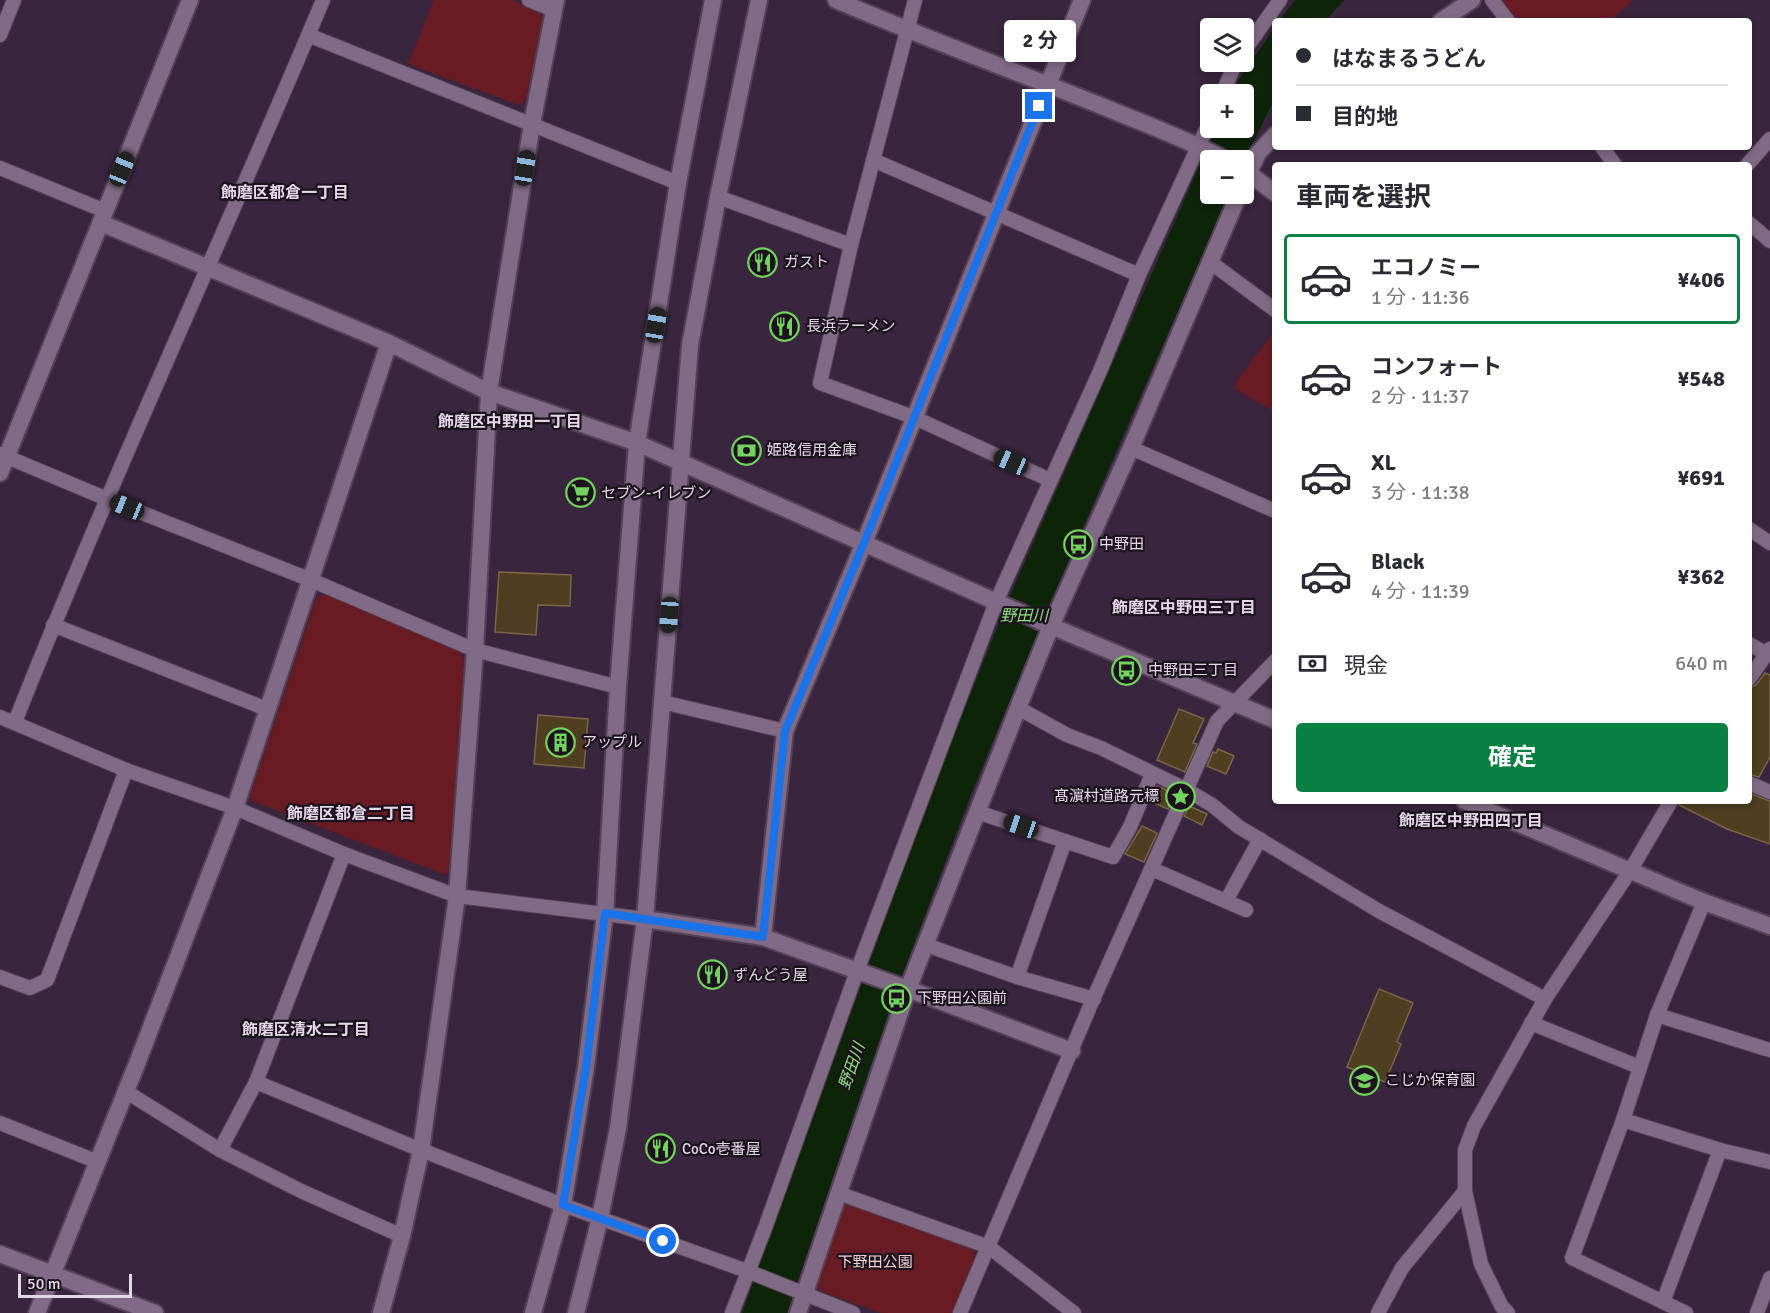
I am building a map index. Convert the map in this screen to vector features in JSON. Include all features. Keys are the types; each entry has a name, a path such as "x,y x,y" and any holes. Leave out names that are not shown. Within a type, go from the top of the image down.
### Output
{"street":[{"path":"0,35 14,0"},
{"path":"0,473 4,455 190,0"},
{"path":"15,722 53,624 106,499 323,0"},
{"path":"381,1313 402,1236 421,1150 457,896 475,650 489,392 532,124 555,5 529,0"},
{"path":"534,1313 563,1205 586,1067 605,913 618,687 637,443 678,183 713,0"},
{"path":"576,1313 600,1218 618,1128 645,919 690,345 759,0"},
{"path":"836,0 1207,150"},
{"path":"915,0 851,245 820,383 913,417 1050,480"},
{"path":"763,937 785,731 864,543 1082,0"},
{"path":"1254,37 1280,0"},
{"path":"1445,18 1472,0"},
{"path":"1492,0 1506,18"},
{"path":"308,35 678,183"},
{"path":"732,1313 765,1228 856,971 996,602 1100,371 1139,275 1203,138"},
{"path":"1254,160 1272,138"},
{"path":"1750,162 1770,139"},
{"path":"873,160 1139,275"},
{"path":"0,168 207,268 389,343 489,392 637,443 1051,626 1272,719"},
{"path":"1254,180 1272,191"},
{"path":"718,197 851,245"},
{"path":"798,1313 908,989 1018,708 1051,626 1131,448 1235,204"},
{"path":"1752,225 1770,241"},
{"path":"1210,262 1272,308"},
{"path":"37,1313 235,808 389,343"},
{"path":"1131,448 1272,510"},
{"path":"4,455 106,499 311,580 475,650 618,687"},
{"path":"1752,531 1770,543"},
{"path":"53,624 267,709"},
{"path":"1752,647 1767,659 1752,676"},
{"path":"960,1313 1094,999 1217,722 1272,664"},
{"path":"662,702 785,731"},
{"path":"1018,708 1067,735 1101,748 1187,790 1212,805 1239,827 1379,911 1545,999"},
{"path":"0,717 126,770 235,808 344,854 457,896 605,913 763,937 1072,1051"},
{"path":"0,977 30,988 46,980 126,770"},
{"path":"978,812 1113,858 1130,826 1152,774"},
{"path":"1752,784 1770,792"},
{"path":"1472,804 1704,902 1770,926"},
{"path":"1509,1313 1502,1307 1481,1264 1466,1191 1466,1150 1474,1126 1545,999 1630,871 1669,804"},
{"path":"1226,901 1260,839"},
{"path":"1017,977 1065,841"},
{"path":"220,1150 256,1082 344,854"},
{"path":"1152,869 1246,910"},
{"path":"1686,1313 1572,1258 1623,1120 1657,1015 1704,902"},
{"path":"926,945 1017,977 1094,999"},
{"path":"1657,1015 1770,1050"},
{"path":"1531,1023 1639,1067"},
{"path":"256,1082 563,1205 747,1271 853,1313"},
{"path":"125,1091 220,1150 301,1191 402,1236"},
{"path":"1623,1120 1720,1150 1770,1162"},
{"path":"0,1123 98,1162"},
{"path":"1664,1302 1720,1150"},
{"path":"1378,1313 1402,1268 1466,1191"},
{"path":"838,1193 989,1247 1074,1313"},
{"path":"0,1254 155,1313"},
{"path":"1757,1313 1770,1278"}],"green space":[{"path":"434,0 512,0 538,10 543,19 526,100 519,105 408,64"},
{"path":"1502,0 1634,0 1613,18 1517,18"},
{"path":"1272,334 1272,410 1235,389 1236,382"},
{"path":"326,594 459,651 464,660 450,871 446,875 252,801 250,796 317,597"},
{"name":"下野田公園","path":"847,1204 972,1247 976,1254 952,1313 881,1313 820,1291 816,1281 840,1208"}],"water":[{"path":"1295,0 1344,0 1328,18 1281,18"},
{"path":"1272,31 1272,104 1249,150 1206,150 1212,138 1254,138 1254,84 1237,84 1244,72 1254,72 1254,58"},
{"name":"野田川","path":"1200,164 1200,204 1225,204 1050,603 970,797 896,991 787,1313 742,1313 934,784 1013,589"}],"building":[{"path":"499,572 571,575 570,606 538,605 536,635 495,632"},
{"path":"1765,673 1770,675 1770,757 1759,777 1752,775 1752,687"},
{"path":"1179,709 1204,719 1193,743 1197,744 1185,772 1157,760"},
{"name":"アップル","path":"538,715 588,719 584,768 534,764"},
{"path":"1218,749 1234,756 1226,774 1207,766 1213,752 1216,753"},
{"path":"1157,786 1175,794 1168,809 1150,801"},
{"path":"1752,794 1770,801 1770,844 1727,829 1679,805 1752,804"},
{"path":"1189,806 1207,814 1202,825 1184,816"},
{"path":"1142,826 1157,833 1144,862 1125,854"},
{"path":"1379,989 1413,1003 1397,1042 1401,1044 1385,1082 1347,1067"}],"place":[{"name":"ガスト","path":"763,262"},
{"name":"長浜ラーメン","path":"785,326"},
{"name":"姫路信用金庫","path":"746,450"},
{"name":"セブン-イレブン","path":"580,493"},
{"name":"中野田","path":"1078,544"},
{"name":"中野田三丁目","path":"1127,670"},
{"name":"アップル","path":"561,742"},
{"name":"髙濵村道路元標","path":"1180,796"},
{"name":"ずんどう屋","path":"712,975"},
{"name":"下野田公園前","path":"896,998"},
{"name":"こじか保育園","path":"1364,1080"},
{"name":"CoCo壱番屋","path":"661,1149"}],"district":[{"name":"飾磨区都倉一丁目","path":"285,192"},
{"name":"飾磨区中野田一丁目","path":"510,421"},
{"name":"飾磨区中野田三丁目","path":"1184,607"},
{"name":"飾磨区都倉二丁目","path":"351,813"},
{"name":"飾磨区中野田四丁目","path":"1471,820"},
{"name":"飾磨区清水二丁目","path":"306,1029"}],"route":[{"path":"663,1241 563,1205 586,1067 605,913 763,937 785,731 864,543 1039,106"}]}
